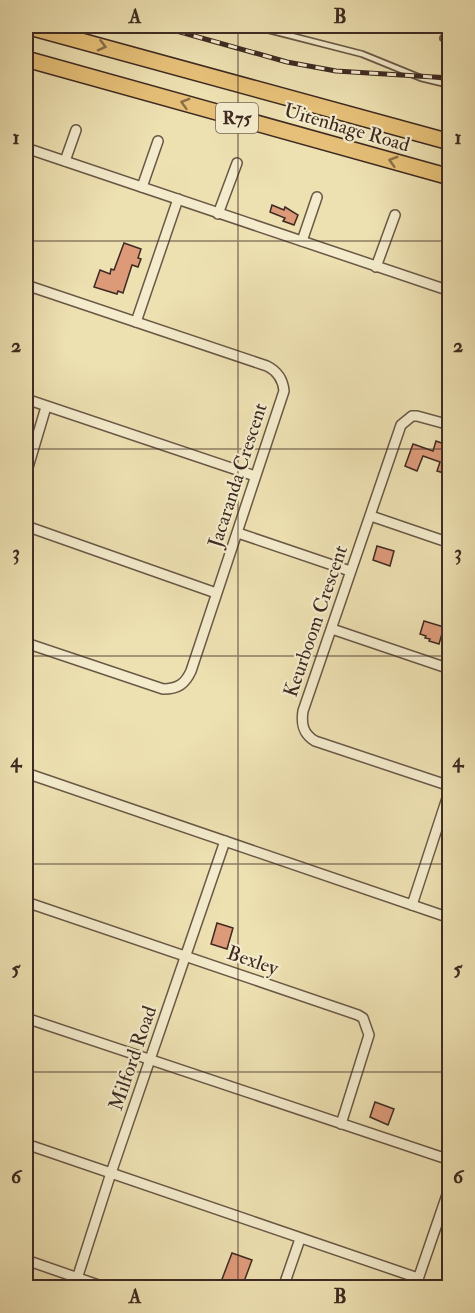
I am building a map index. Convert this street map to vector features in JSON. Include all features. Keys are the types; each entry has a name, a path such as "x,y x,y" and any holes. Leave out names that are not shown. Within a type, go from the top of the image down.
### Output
{"main road":[{"name":"Uitenhage Road","path":"26,26 450,142"},
{"name":"Uitenhage Road","path":"26,59 450,177"}],"street":[{"path":"65,161 76,130"},
{"path":"142,187 158,141"},
{"path":"26,147 450,291"},
{"path":"218,214 237,163"},
{"path":"302,241 317,197"},
{"path":"136,322 178,199"},
{"path":"376,267 395,214"},
{"name":"Jacaranda Crescent","path":"26,285 267,366 274,370 284,383 284,391 238,533 191,671 184,682 171,689 154,686 26,645"},
{"path":"26,399 255,476"},
{"path":"26,474 46,407"},
{"name":"Keurboom Crescent","path":"450,425 417,416 412,416 401,425 303,711 302,726 307,735 323,745 450,788"},
{"path":"371,516 450,543"},
{"path":"26,526 216,593"},
{"path":"238,533 350,572"},
{"path":"332,629 450,669"},
{"path":"26,773 450,918"},
{"path":"412,905 450,788"},
{"name":"Milford Road","path":"74,1287 225,841"},
{"name":"Bexley","path":"26,902 352,1012 363,1018 369,1035 341,1124"},
{"path":"26,1018 450,1160"},
{"path":"26,1144 300,1239 417,1283 450,1186"},
{"path":"283,1287 300,1239"},
{"path":"26,1260 108,1287"}],"lane":[{"path":"253,26 362,54 421,78 450,85"},
{"path":"443,38 450,40"}],"building":[{"path":"272,205 284,210 285,207 298,215 294,225 283,221 285,218 270,212"},
{"path":"124,243 141,249 138,258 141,259 138,267 132,265 123,293 118,291 117,294 94,287 100,270 110,274 111,269 114,270"},
{"path":"436,441 450,446 450,467 447,474 437,471 440,462 423,456 417,471 405,466 413,444 433,451"},
{"path":"377,546 394,551 390,566 373,560"},
{"path":"424,621 444,627 439,644 429,641 430,639 420,634"},
{"path":"217,923 233,928 227,949 211,944"},
{"path":"375,1102 394,1109 388,1125 370,1117"},
{"path":"232,1253 252,1260 242,1287 219,1287"}],"railway":[{"path":"159,26 287,62 336,71 450,78"}]}
